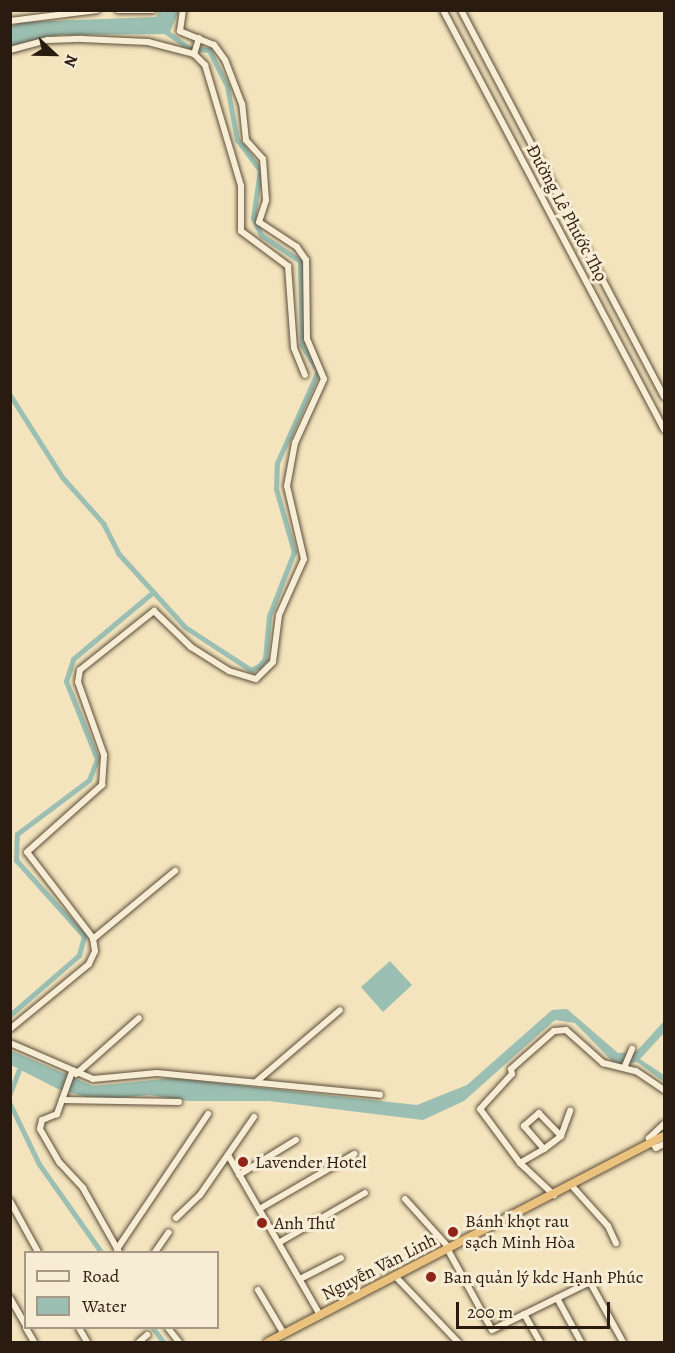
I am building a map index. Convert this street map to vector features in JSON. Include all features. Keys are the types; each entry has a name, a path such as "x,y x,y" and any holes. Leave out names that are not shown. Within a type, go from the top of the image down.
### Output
{"highway":[{"name":"Nguyễn Văn Linh","path":"276,1339 651,1143 663,1139"}],"street":[{"path":"10,21 97,10"},
{"path":"118,10 153,10"},
{"path":"10,1029 89,964 95,951 93,939 27,852 31,844 102,785 104,755 78,674 150,611 162,616 191,647 229,672 253,681 268,671 279,615 304,559 287,491 290,455 324,384 307,337 306,260 297,247 259,222 266,200 263,159 246,140 242,104 225,60 214,45 179,30 183,10"},
{"name":"Đường Lê Phước Thọ","path":"443,10 664,429"},
{"name":"Đường Lê Phước Thọ","path":"461,10 664,397"},
{"path":"10,50 48,40 82,39 148,42 195,53 205,65 241,186 241,231 288,266 294,348 304,375"},
{"path":"195,53 199,39"},
{"path":"502,121 515,114"},
{"path":"93,939 176,871"},
{"path":"257,1082 340,1010"},
{"path":"139,1018 73,1074 56,1116 41,1122 41,1133 82,1188 118,1251 208,1114"},
{"path":"554,1195 520,1163 480,1109 540,1040 562,1028 596,1059 625,1066 664,1090"},
{"path":"10,1043 73,1074 93,1079 157,1073 380,1095"},
{"path":"625,1066 632,1049"},
{"path":"62,1099 179,1102"},
{"path":"520,1163 561,1136 570,1112"},
{"path":"544,1149 524,1126 539,1113 561,1136"},
{"path":"176,1218 228,1155 254,1117"},
{"path":"651,1143 650,1135 664,1124"},
{"path":"239,1174 296,1140"},
{"path":"261,1208 354,1154"},
{"path":"228,1155 261,1208 320,1316"},
{"path":"572,1186 608,1226 616,1243"},
{"path":"280,1242 365,1193"},
{"path":"405,1199 449,1250 492,1330 590,1282 623,1342"},
{"path":"10,1201 37,1251"},
{"path":"155,1251 169,1232"},
{"path":"300,1279 341,1258"},
{"path":"396,1277 458,1342"},
{"path":"258,1290 276,1339"},
{"path":"10,1298 24,1323"},
{"path":"557,1298 581,1342"},
{"path":"524,1314 540,1342"},
{"path":"171,1329 179,1342"},
{"path":"139,1342 147,1335"}],"water":[{"path":"159,11 179,11 169,34 59,35 11,46 11,26 23,22 156,17"},
{"path":"390,961 412,985 383,1012 361,987"},
{"path":"567,1009 618,1053 636,1052 664,1021 664,1033 640,1059 664,1075 664,1082 637,1062 616,1065 575,1023 555,1020 464,1101 423,1120 269,1101 187,1101 150,1095 97,1100 58,1089 11,1065 10,1050 93,1086 173,1078 417,1105 467,1085 552,1010"}],"waterway":[{"path":"10,395 62,477 103,523 118,553 185,627 251,670 259,666 265,659 269,616 294,552 276,489 277,463 318,371 302,345 300,261 261,235 253,218 260,170 237,140 227,86 209,50 189,48 165,31"},
{"path":"10,1015 79,955 84,936 16,860 17,834 89,780 97,759 66,681 73,659 153,592"},
{"path":"10,1093 19,1070"},
{"path":"10,1104 39,1164 100,1251"},
{"path":"154,1329 163,1342"}],"place":[{"name":"Lavender Hotel","path":"243,1162"},
{"name":"Anh Thư","path":"262,1223"},
{"name":"Bánh khọt rau sạch Minh Hòa","path":"453,1232"},
{"name":"Ban quản lý kdc Hạnh Phúc","path":"431,1277"}]}
